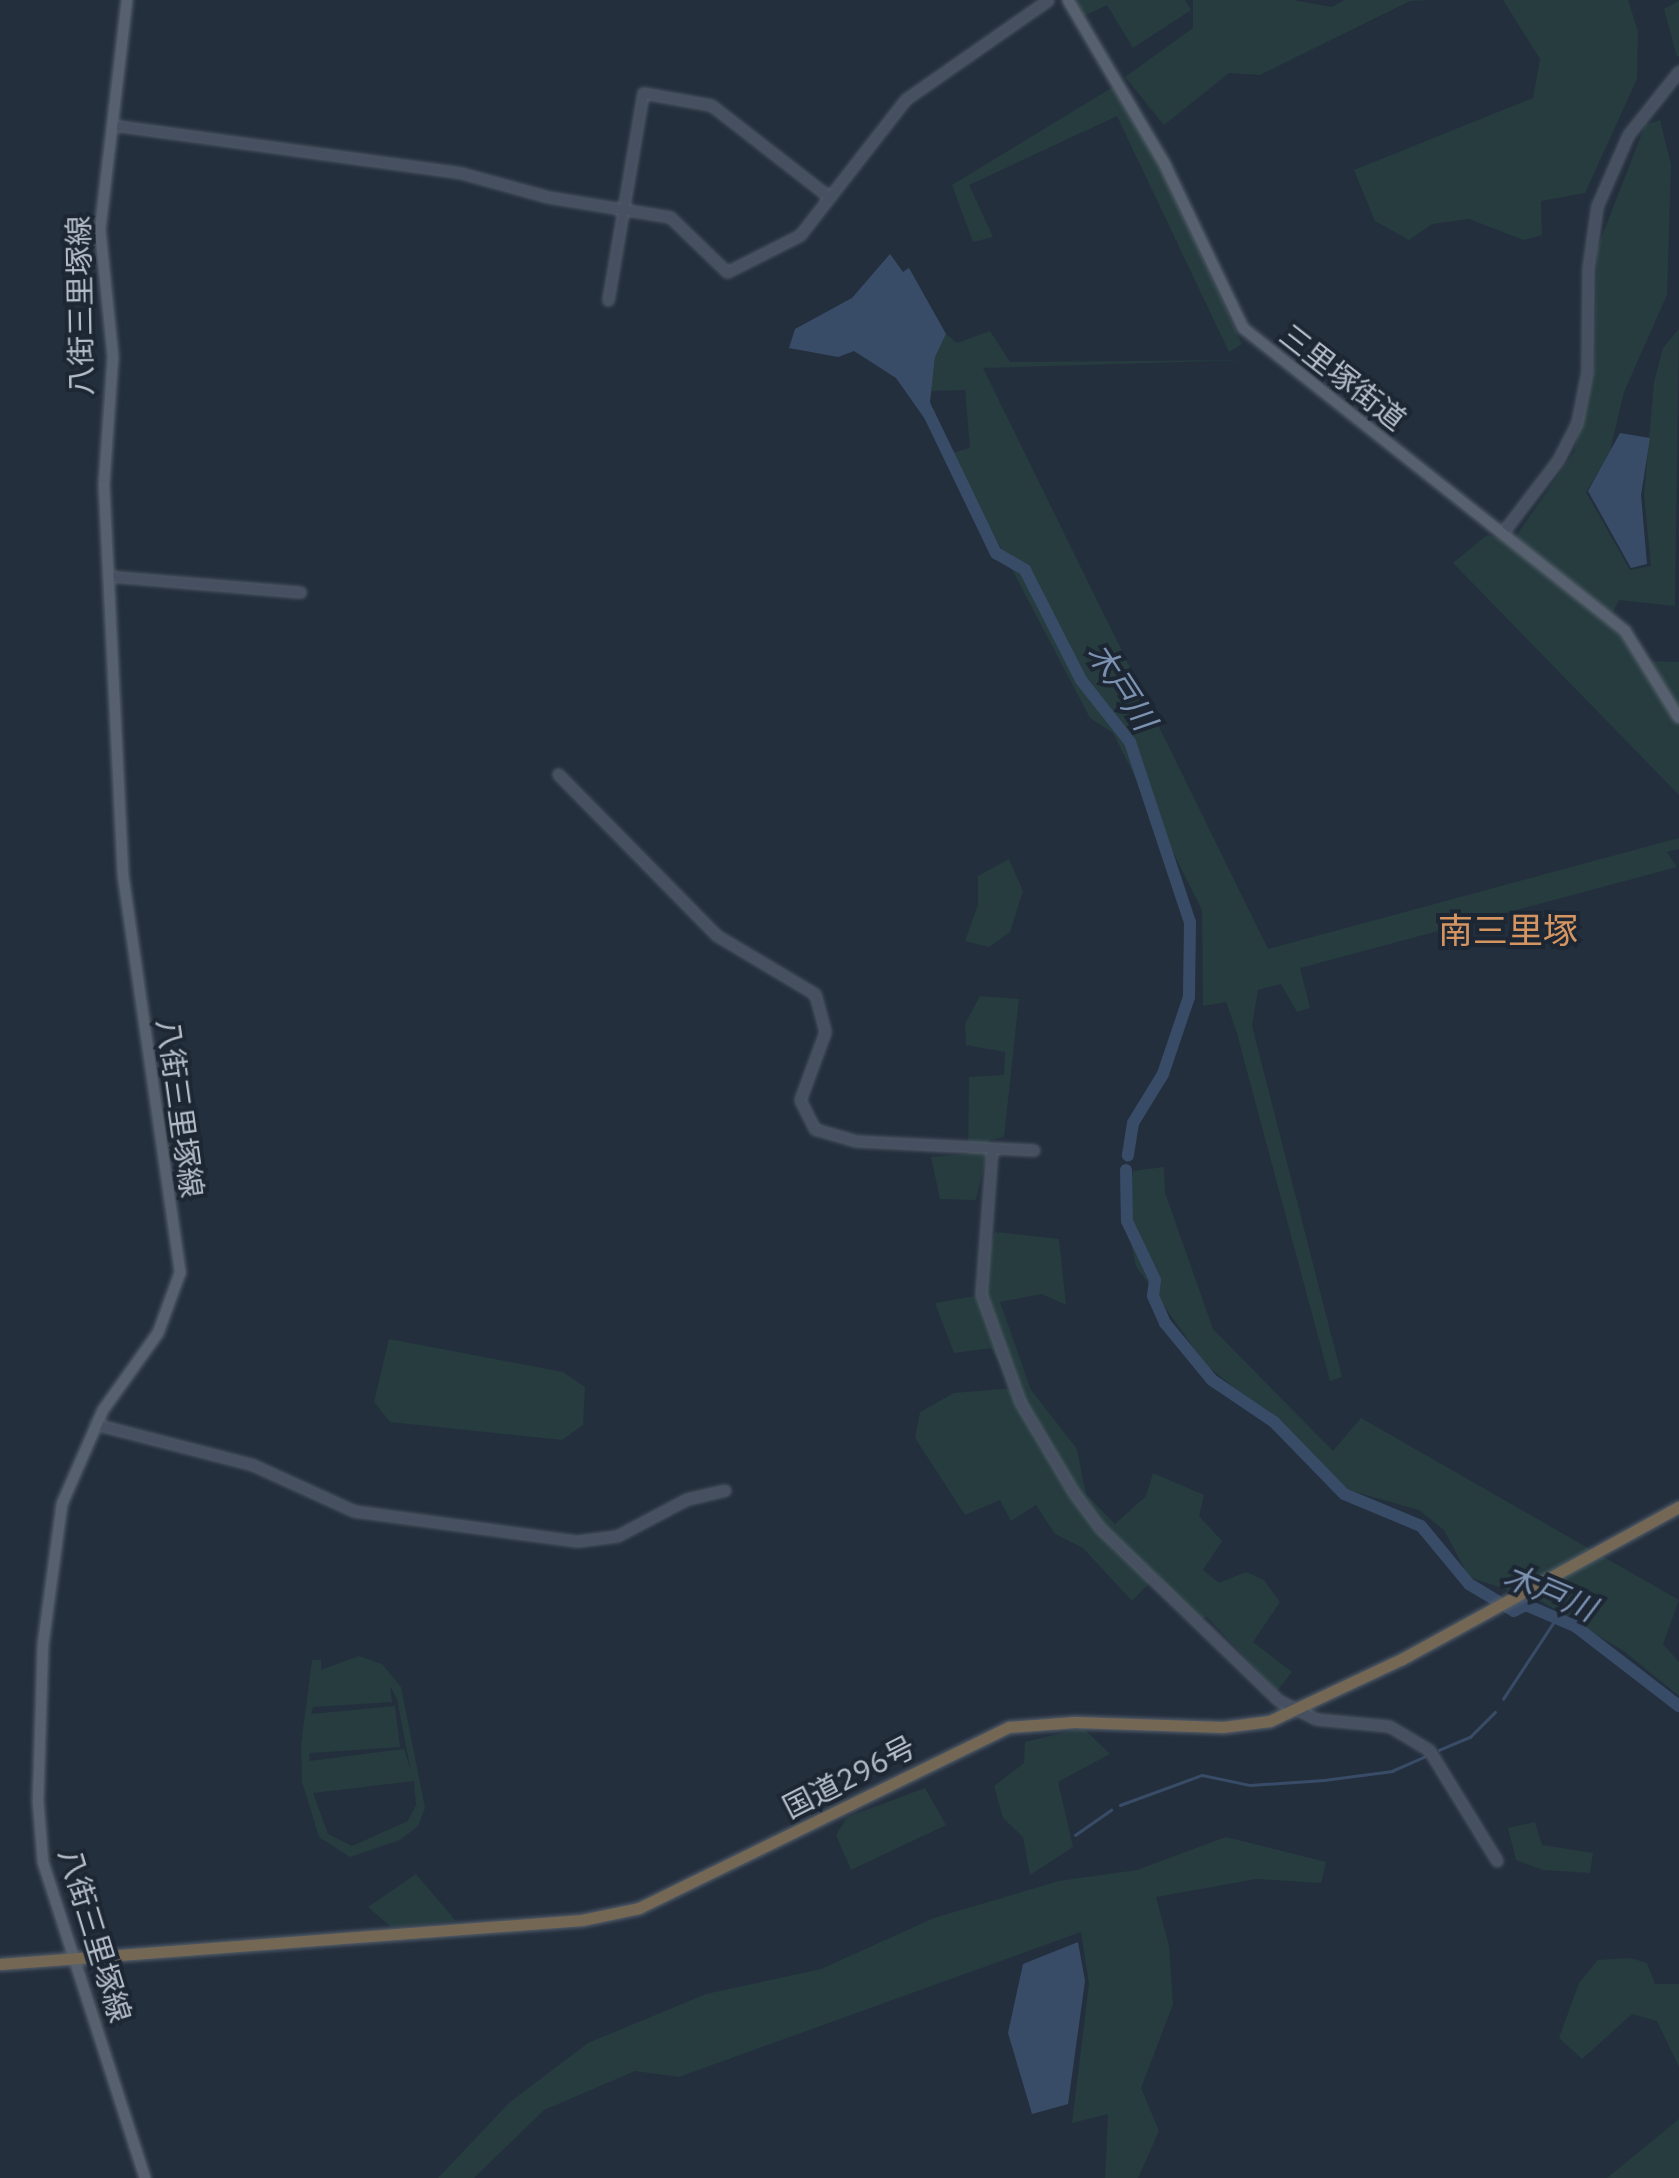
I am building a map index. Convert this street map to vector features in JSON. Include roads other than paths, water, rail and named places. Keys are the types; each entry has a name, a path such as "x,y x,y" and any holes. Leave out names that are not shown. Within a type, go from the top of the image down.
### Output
{"highway":[{"name":"国道296号","path":"0,1964 602,1917 690,1887 1009,1728 1075,1722 1242,1726 1294,1711 1540,1586 1679,1506"}],"main road":[{"name":"八街三里塚線","path":"128,0 99,242 113,356 104,450 108,576 123,875 180,1273 158,1334 96,1424 62,1504 41,1677 39,1837 145,2178"},
{"name":"三里塚街道","path":"1068,0 1165,164 1243,328 1504,532 1634,640 1679,718"}],"street":[{"path":"112,125 460,172 676,220 727,272 800,235 906,99 1048,0"},
{"path":"1504,532 1558,460 1577,422 1587,372 1588,270 1597,206 1619,151 1679,71"},
{"path":"608,300 638,99 646,93 712,105 829,197"},
{"path":"108,576 300,592"},
{"path":"558,774 716,935 814,994 825,1032 800,1100 814,1130 856,1141 1034,1150"},
{"path":"992,1148 981,1294 1020,1402 1100,1528 1294,1711 1316,1720 1369,1721 1416,1740 1497,1861"},
{"path":"96,1424 253,1465 364,1514 577,1541 617,1536 687,1499 725,1490"}],"water":[{"path":"890,254 903,272 909,268 946,334 935,357 930,402 939,425 932,429 896,378 854,351 838,357 789,348 795,329 852,298"},
{"path":"1620,433 1650,438 1641,495 1647,564 1631,568 1588,491"},
{"path":"1078,1942 1085,1981 1068,2104 1032,2114 1008,2033 1023,1964"}],"waterway":[{"name":"木戸川","path":"928,412 996,553 1025,570 1081,680 1130,742 1190,922 1189,997 1163,1074 1133,1123 1128,1156"},
{"name":"木戸川","path":"1126,1170 1127,1221 1155,1280 1153,1296 1165,1323 1212,1380 1274,1422 1344,1494 1421,1526 1469,1584 1514,1611 1526,1605 1575,1626 1679,1706"},
{"path":"1503,1699 1557,1617"},
{"path":"1439,1750 1470,1737 1495,1712"},
{"path":"1120,1805 1202,1775 1250,1785 1324,1780 1392,1771 1424,1757"},
{"path":"1075,1835 1111,1810"}],"district":[{"name":"南三里塚","path":"1508,930"}]}
